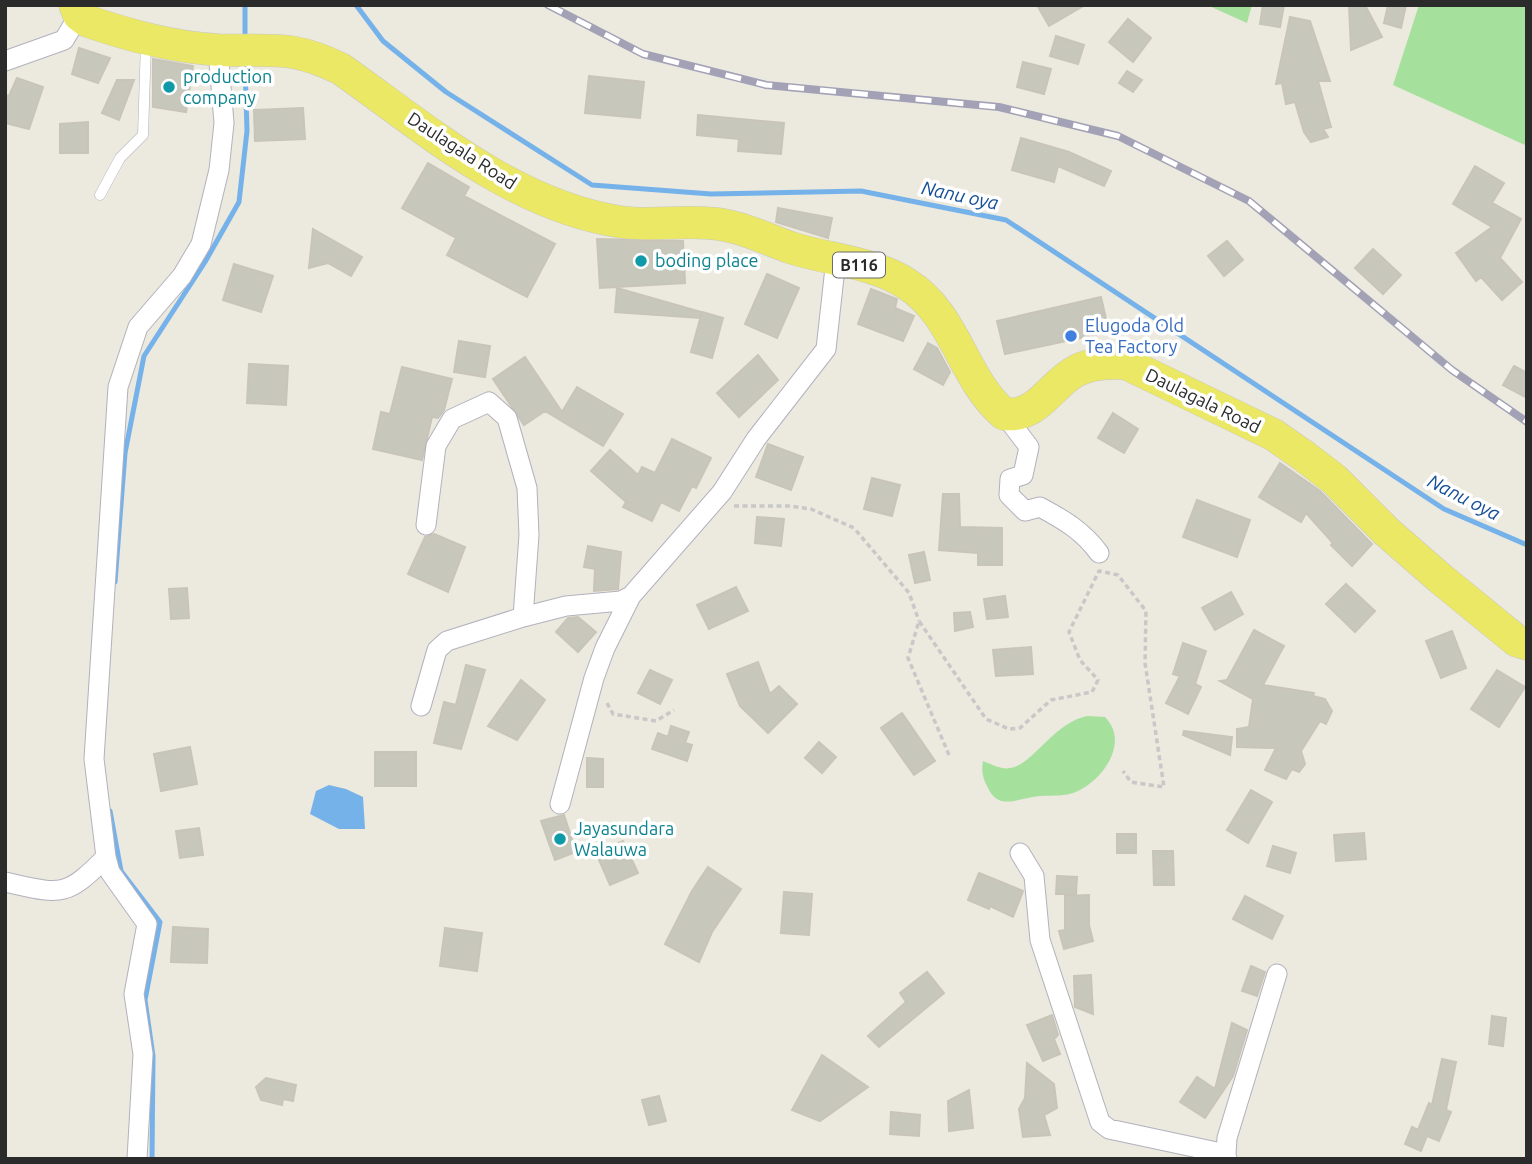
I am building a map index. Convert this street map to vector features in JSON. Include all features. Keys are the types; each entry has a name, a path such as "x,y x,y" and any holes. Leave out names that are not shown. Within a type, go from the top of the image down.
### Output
{"main road":[{"name":"Daulagala Road","path":"77,10 87,21 146,41 219,50 294,50 320,58 341,69 466,157 522,190 562,205 621,222 707,222 739,227 792,248 877,269 906,283 940,312 984,391 1004,414 1025,413 1076,371 1102,364 1125,363 1274,435 1334,479 1387,532 1441,579 1517,641 1527,644"}],"street":[{"path":"5,61 64,40 77,10"},
{"path":"137,1159 143,1054 134,994 147,924 110,872 94,759 118,387 138,327 182,276 201,244 219,170 224,123 219,50"},
{"path":"560,804 594,678 605,648 631,596 722,492 756,439 826,349 836,259"},
{"path":"426,525 436,446 452,419 489,402 507,418 527,488 529,535 523,617"},
{"path":"1004,414 1029,447 1023,475 1010,479 1009,495 1025,511 1040,507 1062,519 1086,535 1099,553"},
{"path":"421,706 437,650 447,640 523,617 566,607 621,601 631,596"},
{"path":"1020,853 1034,876 1040,940 1100,1122 1109,1129 1227,1156 1227,1139 1277,974"},
{"path":"5,882 55,893 84,880 107,857"}],"lane":[{"path":"100,195 120,158 143,135 146,41"}],"path":[{"path":"756,505 811,509 855,528 909,593 919,621 986,719 1009,729 1020,728 1051,700 1092,692 1098,680 1080,660 1069,632 1100,571 1118,575 1146,611 1146,663 1164,787 1131,782 1123,771"},
{"path":"919,621 908,657 949,755"},
{"path":"611,690 607,703 613,714 656,721 674,710"}],"green space":[{"path":"1207,5 1252,5 1247,23"},
{"path":"1419,5 1527,5 1527,146 1393,85"},
{"path":"1087,716 1105,717 1115,737 1111,758 1088,785 1068,794 1011,801 998,800 993,795 984,778 983,761 1004,768 1019,765 1064,727"}],"water":[{"path":"329,785 363,797 365,829 339,829 310,814 316,791"}],"building":[{"path":"1037,5 1085,5 1049,26"},
{"path":"1263,5 1284,5 1280,27 1260,24"},
{"path":"1349,5 1365,5 1382,37 1351,50"},
{"path":"1388,5 1406,5 1401,28 1384,23"},
{"path":"1290,17 1310,21 1330,81 1318,81 1331,127 1323,129 1328,137 1311,142 1304,132 1295,102 1286,104 1282,83 1276,84"},
{"path":"1128,19 1151,38 1133,62 1109,42"},
{"path":"1056,36 1084,45 1078,64 1050,56"},
{"path":"79,48 110,58 98,83 72,74"},
{"name":"production company","path":"153,59 193,66 186,112 153,107"},
{"path":"1023,62 1051,69 1044,94 1017,87"},
{"path":"1127,71 1142,80 1133,92 1119,83"},
{"path":"589,76 644,82 640,118 585,113"},
{"path":"17,78 43,87 29,129 5,123 5,95 9,96"},
{"path":"117,80 134,80 119,120 102,113"},
{"path":"303,108 305,139 255,141 254,110"},
{"path":"698,115 784,123 781,154 738,151 739,139 697,135"},
{"path":"88,122 88,153 60,153 60,124"},
{"path":"1021,138 1069,152 1111,171 1104,186 1058,166 1054,182 1012,170"},
{"path":"428,163 469,187 464,196 555,244 527,297 447,255 456,238 402,208"},
{"path":"1475,166 1504,183 1492,203 1521,219 1500,258 1522,282 1502,300 1481,277 1476,281 1456,253 1492,227 1453,204"},
{"path":"778,208 832,218 828,238 776,222"},
{"path":"313,229 362,257 351,276 328,263 309,268"},
{"name":"boding place","path":"597,239 683,241 685,283 600,288"},
{"path":"1227,241 1243,260 1224,276 1208,256"},
{"path":"1373,249 1401,275 1383,294 1355,268"},
{"path":"234,264 273,276 261,312 223,300"},
{"path":"767,274 799,288 777,338 745,324"},
{"path":"617,288 701,312 700,318 615,312"},
{"path":"871,289 897,299 895,308 914,316 903,341 858,324"},
{"path":"1101,297 1109,332 1005,354 997,321"},
{"path":"702,312 723,318 712,358 691,352"},
{"path":"459,341 490,346 485,377 454,372"},
{"path":"928,343 937,348 950,372 943,385 914,369"},
{"path":"758,355 778,380 739,417 717,393"},
{"path":"525,357 562,412 577,387 623,414 603,446 545,411 524,425 493,379"},
{"path":"249,364 288,366 286,405 247,403"},
{"path":"1514,366 1527,373 1527,398 1503,385"},
{"path":"402,367 452,379 444,410 438,418 432,417 422,460 373,449 381,412 390,414"},
{"path":"1113,413 1138,429 1124,453 1098,438"},
{"path":"672,439 711,458 696,488 692,486 679,511 661,502 652,521 623,507 626,502 591,471 610,450 638,475 642,467 655,473"},
{"path":"768,444 803,457 791,490 756,477"},
{"path":"1280,463 1320,491 1372,544 1352,566 1306,513 1301,522 1259,497"},
{"path":"872,478 900,485 892,516 864,509"},
{"path":"943,494 959,494 960,527 1002,528 1002,565 978,565 978,553 939,550"},
{"path":"1197,500 1250,520 1237,557 1183,537"},
{"path":"757,517 784,519 781,546 755,543"},
{"path":"434,534 465,547 448,592 408,574 425,537"},
{"path":"588,546 621,552 618,589 594,591 595,569 584,567"},
{"path":"924,552 930,580 915,583 909,555"},
{"path":"1346,584 1375,611 1355,632 1326,604"},
{"path":"736,587 748,611 709,629 697,605"},
{"path":"187,588 189,618 171,619 169,589"},
{"path":"1231,592 1243,614 1215,630 1202,608"},
{"path":"1005,596 1008,617 987,619 984,599"},
{"path":"970,612 973,627 955,631 954,613"},
{"path":"578,617 596,632 578,652 556,632 568,618"},
{"path":"1254,630 1284,646 1263,685 1314,693 1313,696 1325,699 1332,711 1326,724 1320,721 1301,751 1305,764 1299,772 1292,769 1286,779 1265,770 1276,748 1237,747 1237,729 1249,727 1253,699 1220,681 1227,680"},
{"path":"1452,631 1466,668 1441,678 1426,641"},
{"path":"1183,643 1206,651 1195,684 1201,687 1188,714 1166,703 1180,676 1173,674"},
{"path":"1031,647 1033,674 996,676 993,650"},
{"path":"758,662 770,694 779,686 797,704 768,733 740,706 727,674"},
{"path":"466,665 485,670 461,749 434,743 444,702 456,705"},
{"path":"650,670 672,680 660,704 638,693"},
{"path":"1497,670 1525,687 1499,727 1471,709"},
{"path":"521,680 545,700 517,740 488,726"},
{"path":"902,713 935,761 914,775 881,728"},
{"path":"671,726 689,732 685,743 692,745 687,761 652,749 658,733 668,737"},
{"path":"1184,731 1232,737 1230,755 1183,735"},
{"path":"819,742 836,757 822,773 805,758"},
{"path":"190,747 197,784 161,791 154,754"},
{"path":"375,752 416,752 416,786 375,786"},
{"path":"587,758 603,759 603,787 587,787"},
{"path":"1251,790 1272,802 1248,843 1227,830"},
{"name":"Jayasundara Walauwa","path":"564,815 576,852 555,860 541,821"},
{"path":"199,828 203,855 180,858 176,831"},
{"path":"1364,833 1366,859 1336,861 1334,835"},
{"path":"1117,834 1136,834 1136,853 1117,853"},
{"path":"623,841 638,873 610,885 596,853"},
{"path":"1273,846 1296,853 1290,873 1267,866"},
{"path":"1153,851 1173,851 1174,885 1154,885"},
{"path":"708,867 741,889 712,932 699,962 665,944 692,891"},
{"path":"979,873 1023,891 1013,917 990,906 989,909 968,900"},
{"path":"1057,876 1077,877 1076,894 1056,894"},
{"path":"784,892 812,894 809,935 781,933"},
{"path":"1089,895 1089,925 1093,941 1064,949 1059,931 1065,930 1065,896"},
{"path":"1245,896 1283,916 1272,939 1233,919"},
{"path":"173,927 208,929 207,963 171,962"},
{"path":"445,928 482,933 477,971 440,966"},
{"path":"1251,966 1265,972 1257,996 1242,991"},
{"path":"927,972 944,993 879,1047 868,1036 906,1002 900,993"},
{"path":"1091,975 1093,1014 1075,1007 1074,976"},
{"path":"1052,1015 1058,1035 1054,1039 1060,1054 1043,1061 1027,1025"},
{"path":"1492,1016 1506,1018 1503,1046 1489,1044"},
{"path":"1232,1023 1247,1030 1233,1076 1205,1118 1180,1102 1197,1077 1215,1089"},
{"path":"822,1055 868,1087 820,1121 792,1110"},
{"path":"1442,1059 1456,1062 1446,1110 1451,1112 1439,1141 1427,1136 1421,1151 1405,1144 1412,1127 1418,1130 1429,1103 1432,1105"},
{"path":"1027,1063 1054,1084 1057,1108 1044,1115 1050,1135 1023,1137 1019,1109 1025,1098"},
{"path":"266,1078 296,1085 293,1101 283,1099 282,1105 261,1100 256,1087"},
{"path":"969,1090 973,1128 949,1131 948,1101"},
{"path":"659,1096 666,1121 649,1125 642,1100"},
{"path":"891,1112 920,1115 919,1136 890,1134"}],"waterway":[{"path":"245,5 245,33"},
{"name":"Nanu oya","path":"356,5 383,41 446,92 592,185 711,194 861,191 1006,220 1444,509 1527,545"},
{"path":"115,582 125,453 144,356 205,262 239,202 247,131 245,66"},
{"path":"110,811 121,871 160,922 145,1000 153,1056 152,1159"}],"railway":[{"path":"548,5 643,54 766,85 999,107 1118,136 1249,201 1452,370 1527,422"}],"place":[{"name":"production company","path":"169,87"},
{"name":"boding place","path":"641,261"},
{"name":"Elugoda Old Tea Factory","path":"1071,336"},
{"name":"Jayasundara Walauwa","path":"560,839"}]}
